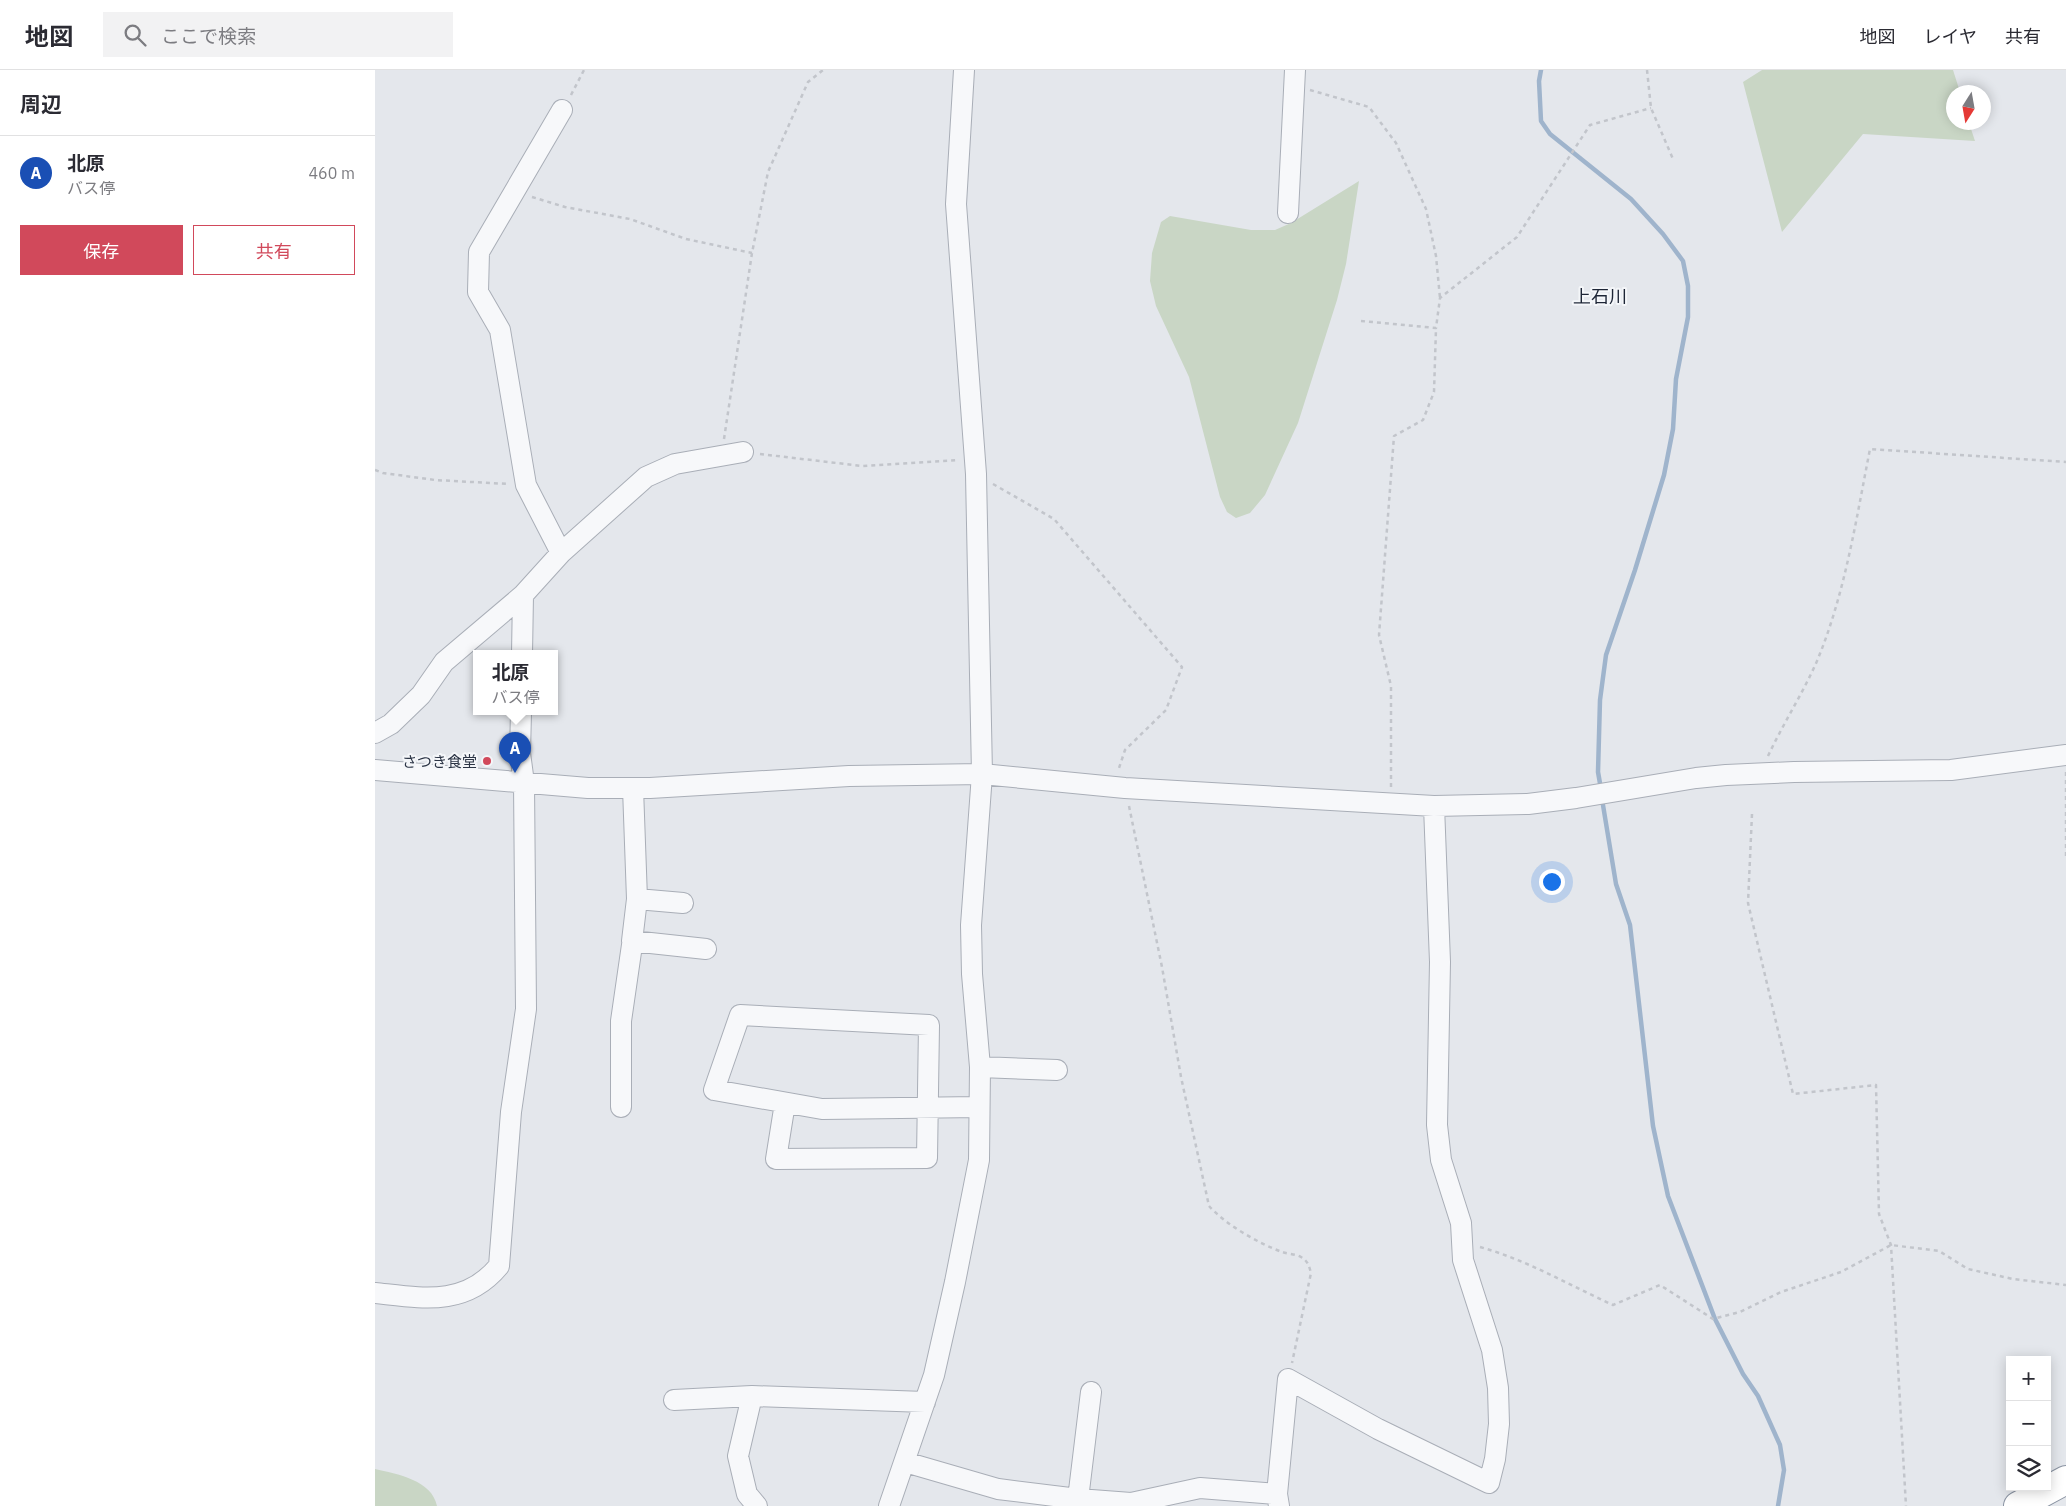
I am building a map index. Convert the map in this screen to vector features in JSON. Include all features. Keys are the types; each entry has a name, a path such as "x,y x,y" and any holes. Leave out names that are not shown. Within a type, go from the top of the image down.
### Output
{"highway":[{"path":"2018,1506 2066,1480"}],"street":[{"path":"889,1506 934,1375 955,1282 979,1160 980,1067 972,974 971,925 982,774 975,467 956,204 963,70"},
{"path":"1287,213 1295,77"},
{"path":"561,553 526,485 500,330 478,292 479,252 562,110"},
{"path":"375,733 391,724 421,695 444,662 523,594 561,553 646,478 675,464 743,452"},
{"path":"522,650 523,594"},
{"path":"375,1293 427,1298 449,1296 470,1290 491,1276 499,1266 511,1112 526,1009 524,783 520,754 521,715"},
{"path":"375,770 588,788 633,788 849,776 982,774 1119,787 1434,806 1528,804 1696,778 1759,773 1951,770 2066,755"},
{"path":"621,1107 621,1021 637,899 633,788"},
{"path":"905,1462 999,1488 1077,1502 1131,1502 1200,1488 1278,1500 1288,1379 1378,1429 1489,1483 1495,1459 1499,1424 1498,1388 1492,1350 1463,1260 1461,1223 1441,1160 1437,1125 1440,962 1434,806"},
{"path":"637,899 683,903"},
{"path":"633,938 632,941 706,949"},
{"path":"785,1103 776,1160 927,1158 929,1108 929,1025 740,1015 714,1090 785,1103 822,1110 929,1108 979,1107"},
{"path":"980,1067 1057,1070"},
{"path":"1077,1502 1091,1392"},
{"path":"674,1400 752,1396 925,1402"},
{"path":"752,1396 738,1456 747,1494 757,1506"}],"path":[{"path":"562,110 585,70"},
{"path":"722,455 753,253 768,172 807,82 823,70"},
{"path":"1647,70 1651,108 1673,159"},
{"path":"1295,77 1369,107 1395,143 1426,209 1436,256 1440,298 1435,328 1434,392 1423,420 1394,436 1379,635 1391,686 1391,803"},
{"path":"1440,298 1517,237 1590,125 1651,108"},
{"path":"514,191 565,207 630,219 686,239 753,253"},
{"path":"1361,321 1435,328"},
{"path":"1759,773 1817,660 1837,602 1853,536 1870,449 2066,462"},
{"path":"743,452 862,466 975,467 1054,519 1182,667 1166,710 1125,750 1119,787 1162,967 1181,1077 1209,1206 1219,1217 1246,1233 1282,1252 1301,1257 1309,1264 1311,1273 1288,1379"},
{"path":"375,470 383,473 435,480 526,485"},
{"path":"2066,755 2066,858"},
{"path":"1752,814 1748,903 1793,1094 1876,1084 1879,1214 1891,1245 1906,1506"},
{"path":"1462,1241 1507,1254 1613,1305 1660,1285 1713,1319 1740,1312 1781,1292 1841,1272 1891,1245 1939,1251 1968,1269 2013,1279 2066,1285"}],"green space":[{"path":"1762,70 1953,70 1958,85 1946,85 1946,130 1971,130 1975,141 1863,134 1782,232 1743,82"},
{"path":"1359,181 1346,264 1337,300 1298,423 1265,495 1250,513 1236,518 1227,512 1220,497 1189,377 1156,306 1150,281 1152,253 1161,222 1170,216 1251,230 1275,230 1291,223"},
{"path":"375,1469 403,1476 421,1484 434,1497 437,1506 375,1506"}],"waterway":[{"path":"1541,70 1539,81 1541,121 1550,134 1631,199 1663,234 1683,261 1688,286 1688,317 1676,379 1673,429 1664,475 1635,570 1606,655 1600,700 1598,772 1601,789"},
{"path":"1602,799 1616,884 1630,925 1653,1126 1668,1196 1715,1319 1743,1374 1758,1396 1780,1445 1784,1470 1778,1506"}],"place":[{"name":"さつき食堂","path":"487,761"},
{"name":"北原","path":"515,773"}],"district":[{"name":"上石川","path":"1600,296"}]}
